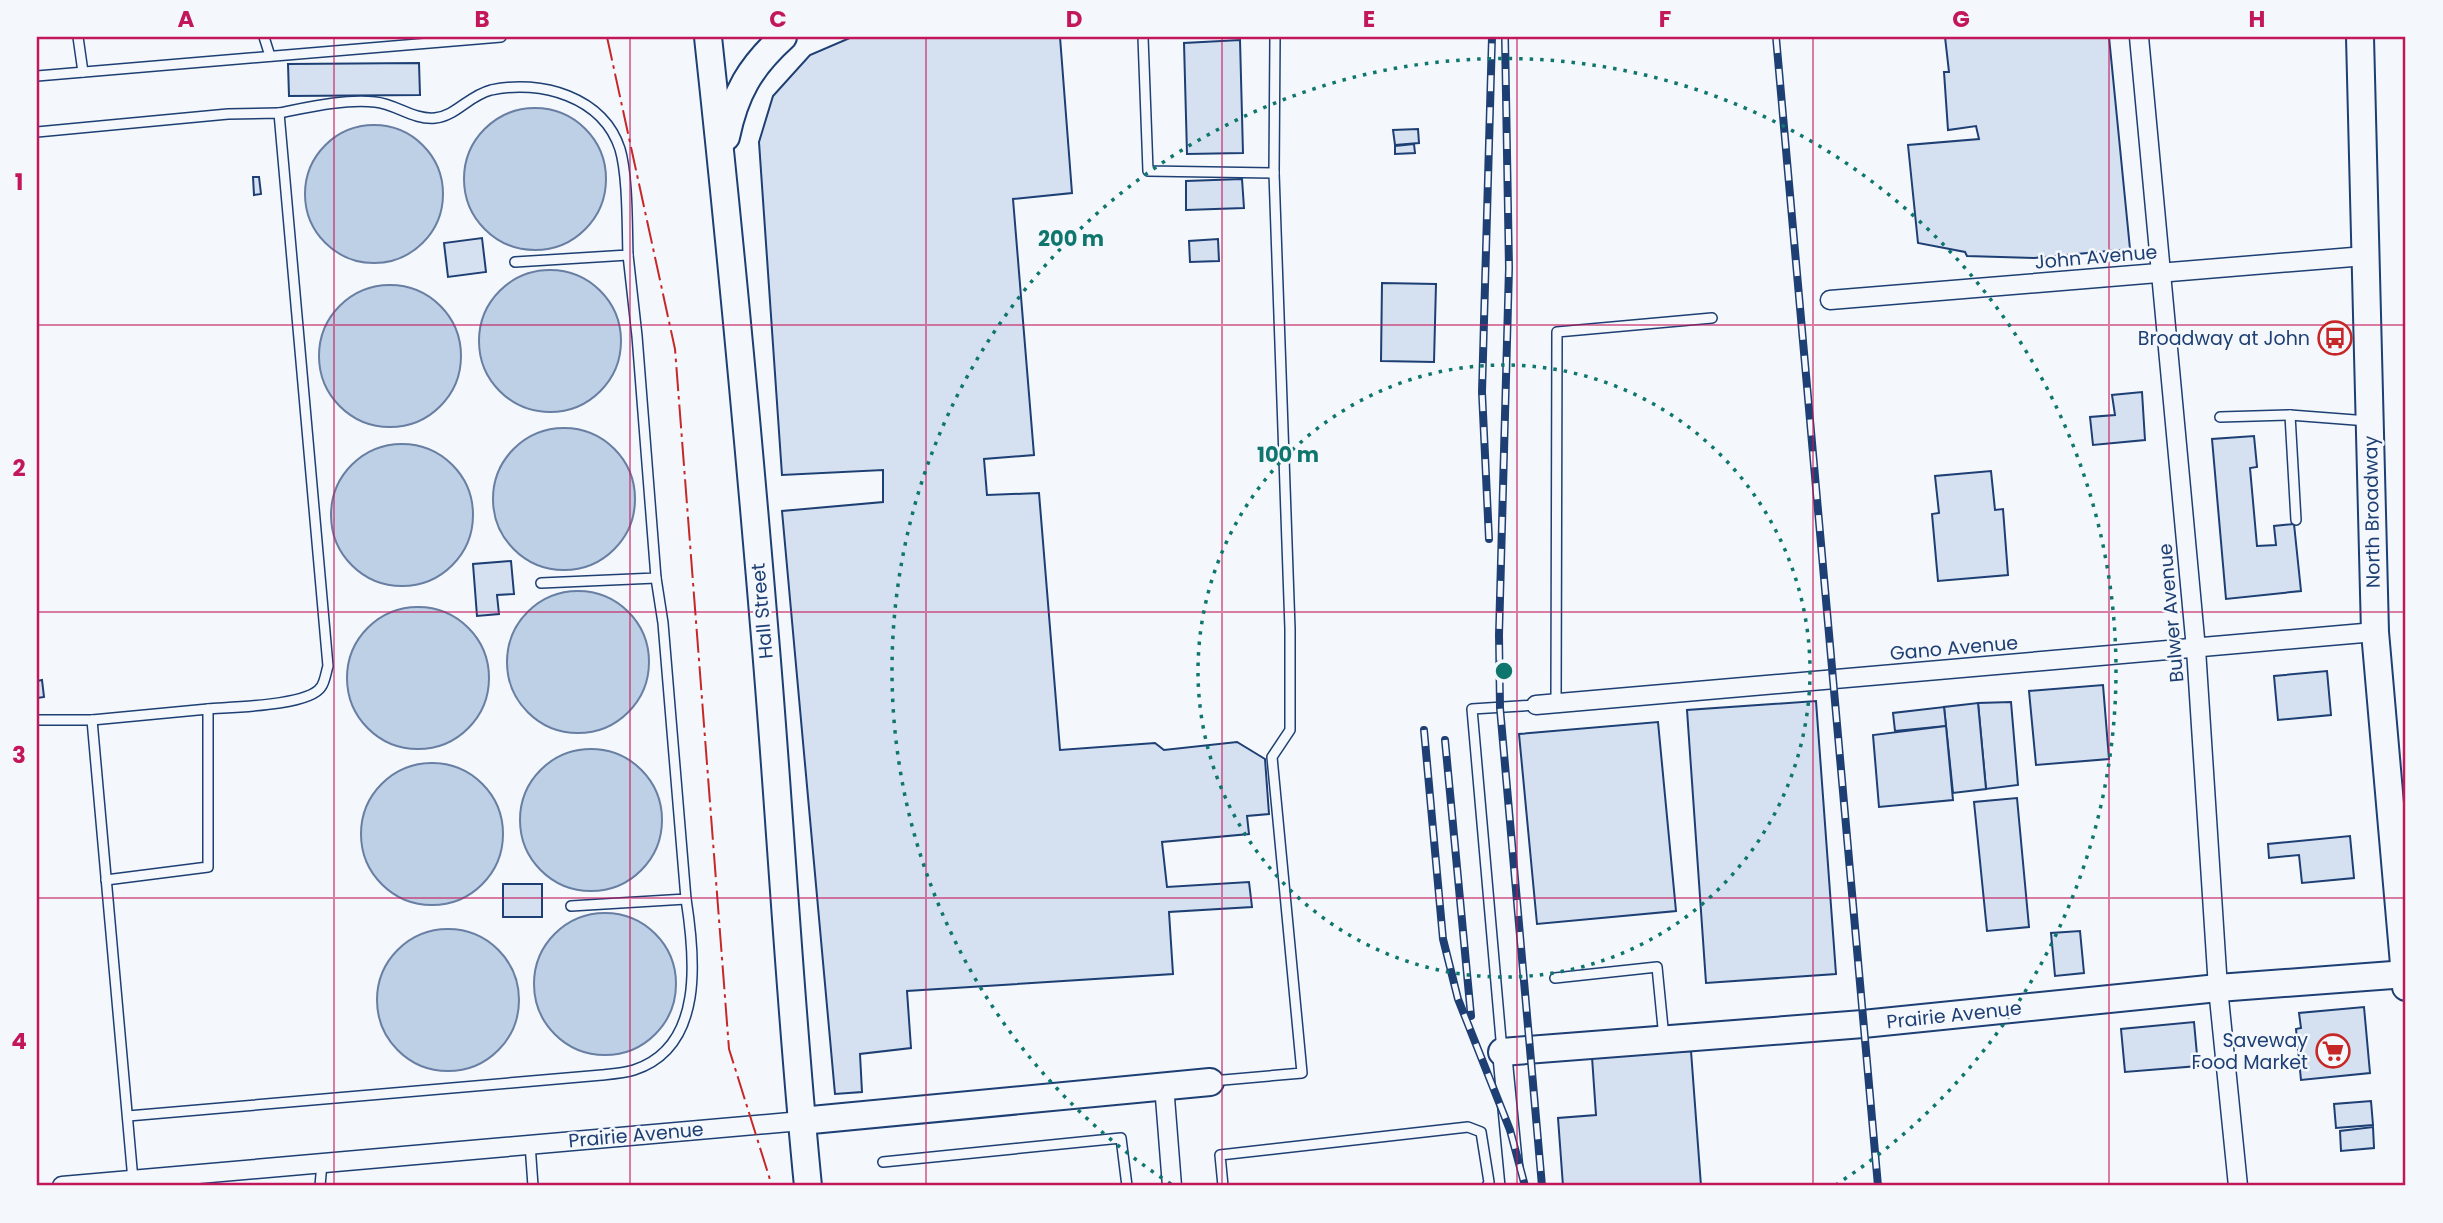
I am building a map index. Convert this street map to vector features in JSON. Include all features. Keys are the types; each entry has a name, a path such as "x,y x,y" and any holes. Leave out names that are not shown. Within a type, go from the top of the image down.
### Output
{"main road":[{"name":"Hall Street","path":"708,37 722,155 766,650 808,1186"},
{"path":"722,155 738,93 751,71 783,37"},
{"name":"North Broadway","path":"2360,37 2375,632 2406,979"},
{"name":"Prairie Avenue","path":"1502,1052 1863,1024 2218,988 2406,979"},
{"name":"Prairie Avenue","path":"801,1121 1210,1082"}],"street":[{"name":"Bulwer Avenue","path":"2139,37 2196,649 2218,988 2238,1186"},
{"name":"John Avenue","path":"1830,300 2365,256"},
{"name":"Gano Avenue","path":"1536,705 2375,632"},
{"path":"1502,1052 1516,1186"},
{"path":"1164,1085 1172,1186"},
{"name":"Prairie Avenue","path":"62,1186 801,1121"}],"lane":[{"path":"78,37 83,72"},
{"path":"264,37 270,56"},
{"path":"37,76 501,37"},
{"path":"1143,37 1148,171 1274,173"},
{"path":"1210,1082 1302,1073 1272,757 1290,730 1290,629 1274,173 1275,37"},
{"path":"37,132 228,114 279,113 318,105 377,102 422,119 447,117 467,100 491,90 541,88 565,94 593,109 611,131 620,150 656,578 663,623 691,931 692,989 687,1016 673,1042 656,1059 634,1070 128,1116"},
{"path":"37,720 92,720 288,702 310,697 321,687 328,666 279,113"},
{"path":"515,262 628,256"},
{"path":"1556,704 1556,332 1712,318"},
{"path":"2220,417 2290,415 2370,421"},
{"path":"2290,415 2296,520"},
{"path":"541,583 656,578"},
{"path":"1502,1052 1472,709 1536,705"},
{"path":"106,880 208,867 208,709"},
{"path":"92,720 133,1180"},
{"path":"571,906 686,899"},
{"path":"1555,978 1657,967 1664,1040"},
{"path":"1223,1186 1220,1156 1468,1127 1481,1132 1489,1182 1487,1186"},
{"path":"883,1163 1121,1138 1127,1186"},
{"path":"530,1144 533,1186"},
{"path":"320,1186 322,1163"}],"water":[{"path":"535,108 562,113 585,129 601,152 606,179 601,206 585,229 562,245 535,250 508,245 485,229 469,206 464,179 469,152 485,129 508,113"},
{"path":"374,125 401,130 423,145 438,167 443,194 438,221 423,243 401,258 374,263 347,258 325,243 310,221 305,194 310,167 325,145 347,130"},
{"path":"550,270 577,275 600,291 616,314 621,341 616,368 600,391 577,407 550,412 523,407 500,391 484,368 479,341 484,314 500,291 523,275"},
{"path":"390,285 417,290 440,306 456,329 461,356 456,383 440,406 417,422 390,427 363,422 340,406 324,383 319,356 324,329 340,306 363,290"},
{"path":"564,428 591,433 614,449 630,472 635,499 630,526 614,549 591,565 564,570 537,565 514,549 498,526 493,499 498,472 514,449 537,433"},
{"path":"402,444 429,449 452,465 468,488 473,515 468,542 452,565 429,581 402,586 375,581 352,565 336,542 331,515 336,488 352,465 375,449"},
{"path":"578,591 605,596 628,612 644,635 649,662 644,689 628,712 605,728 578,733 551,728 528,712 512,689 507,662 512,635 528,612 551,596"},
{"path":"418,607 445,612 468,628 484,651 489,678 484,705 468,728 445,744 418,749 391,744 368,728 352,705 347,678 352,651 368,628 391,612"},
{"path":"591,749 618,754 642,769 657,793 662,820 657,847 642,871 618,886 591,891 564,886 540,871 525,847 520,820 525,793 540,769 564,754"},
{"path":"432,763 459,768 482,784 498,807 503,834 498,861 482,884 459,900 432,905 405,900 382,884 366,861 361,834 366,807 382,784 405,768"},
{"path":"605,913 632,918 655,934 671,957 676,984 671,1011 655,1034 632,1050 605,1055 578,1050 555,1034 539,1011 534,984 539,957 555,934 578,918"},
{"path":"448,929 475,934 498,950 514,973 519,1000 514,1027 498,1050 475,1066 448,1071 421,1066 398,1050 382,1027 377,1000 382,973 398,950 421,934"}],"building":[{"path":"852,37 1060,37 1072,193 1013,199 1034,455 984,459 987,495 1039,493 1060,750 1155,743 1164,750 1237,742 1265,759 1269,814 1247,816 1249,834 1162,842 1167,887 1249,882 1252,907 1169,912 1173,974 907,991 911,1048 860,1054 862,1092 835,1094 782,511 883,502 883,470 782,475 759,142 773,96 810,55"},
{"path":"1945,37 2109,37 2130,249 2034,258 1967,256 1965,252 1918,243 1908,145 1979,139 1976,126 1948,130 1944,72 1949,72"},
{"path":"1240,40 1243,153 1187,154 1184,43"},
{"path":"419,63 420,95 289,96 288,64"},
{"path":"1418,129 1419,143 1395,145 1393,130"},
{"path":"1414,144 1415,153 1395,154 1395,146"},
{"path":"253,177 259,177 261,194 254,195"},
{"path":"1242,179 1244,208 1186,210 1186,181"},
{"path":"482,238 486,272 448,277 444,243"},
{"path":"1218,239 1219,261 1190,262 1189,241"},
{"path":"1382,283 1436,284 1434,362 1381,361"},
{"path":"2142,392 2145,440 2093,445 2090,417 2115,415 2112,395"},
{"path":"2254,436 2257,467 2250,468 2257,546 2276,545 2274,526 2294,524 2301,591 2226,599 2212,439"},
{"path":"1991,471 1995,510 2003,509 2008,575 1938,581 1932,514 1939,513 1935,476"},
{"path":"511,561 514,594 497,595 499,614 477,616 473,564"},
{"path":"2327,671 2331,715 2278,720 2274,676"},
{"path":"42,680 44,697 37,698 37,681"},
{"path":"2103,685 2109,759 2036,765 2029,691"},
{"path":"1816,701 1836,974 1706,983 1687,710"},
{"path":"2011,702 2018,785 1986,789 1978,703"},
{"path":"1978,703 1986,789 1953,793 1944,707"},
{"path":"1944,707 1946,726 1895,731 1893,713"},
{"path":"1658,722 1676,911 1537,924 1519,734"},
{"path":"1946,726 1953,800 1879,807 1873,735"},
{"path":"2017,798 2029,927 1987,931 1974,802"},
{"path":"2350,836 2354,878 2302,883 2299,855 2269,858 2268,844"},
{"path":"503,884 542,884 542,917 503,917"},
{"path":"2080,931 2084,973 2055,976 2051,933"},
{"name":"Saveway Food Market","path":"2364,1007 2370,1073 2301,1080 2296,1029 2301,1028 2299,1013"},
{"path":"2194,1022 2198,1066 2125,1072 2121,1029"},
{"path":"1691,1051 1701,1186 1563,1186 1558,1118 1596,1115 1592,1057"},
{"path":"2371,1101 2373,1125 2336,1128 2334,1104"},
{"path":"2373,1127 2374,1148 2341,1151 2340,1131"}],"railway":[{"path":"1489,539 1482,392 1492,37"},
{"path":"1505,37 1509,268 1499,635 1500,708 1542,1186"},
{"path":"1776,37 1878,1186"},
{"path":"1424,730 1443,939 1458,999 1510,1130 1525,1186"},
{"path":"1445,740 1471,1016"}],"power":[{"path":"607,37 675,349 729,1049 772,1186"}],"place":[{"name":"Broadway at John","path":"2335,338"},
{"name":"Saveway Food Market","path":"2333,1051"}]}
